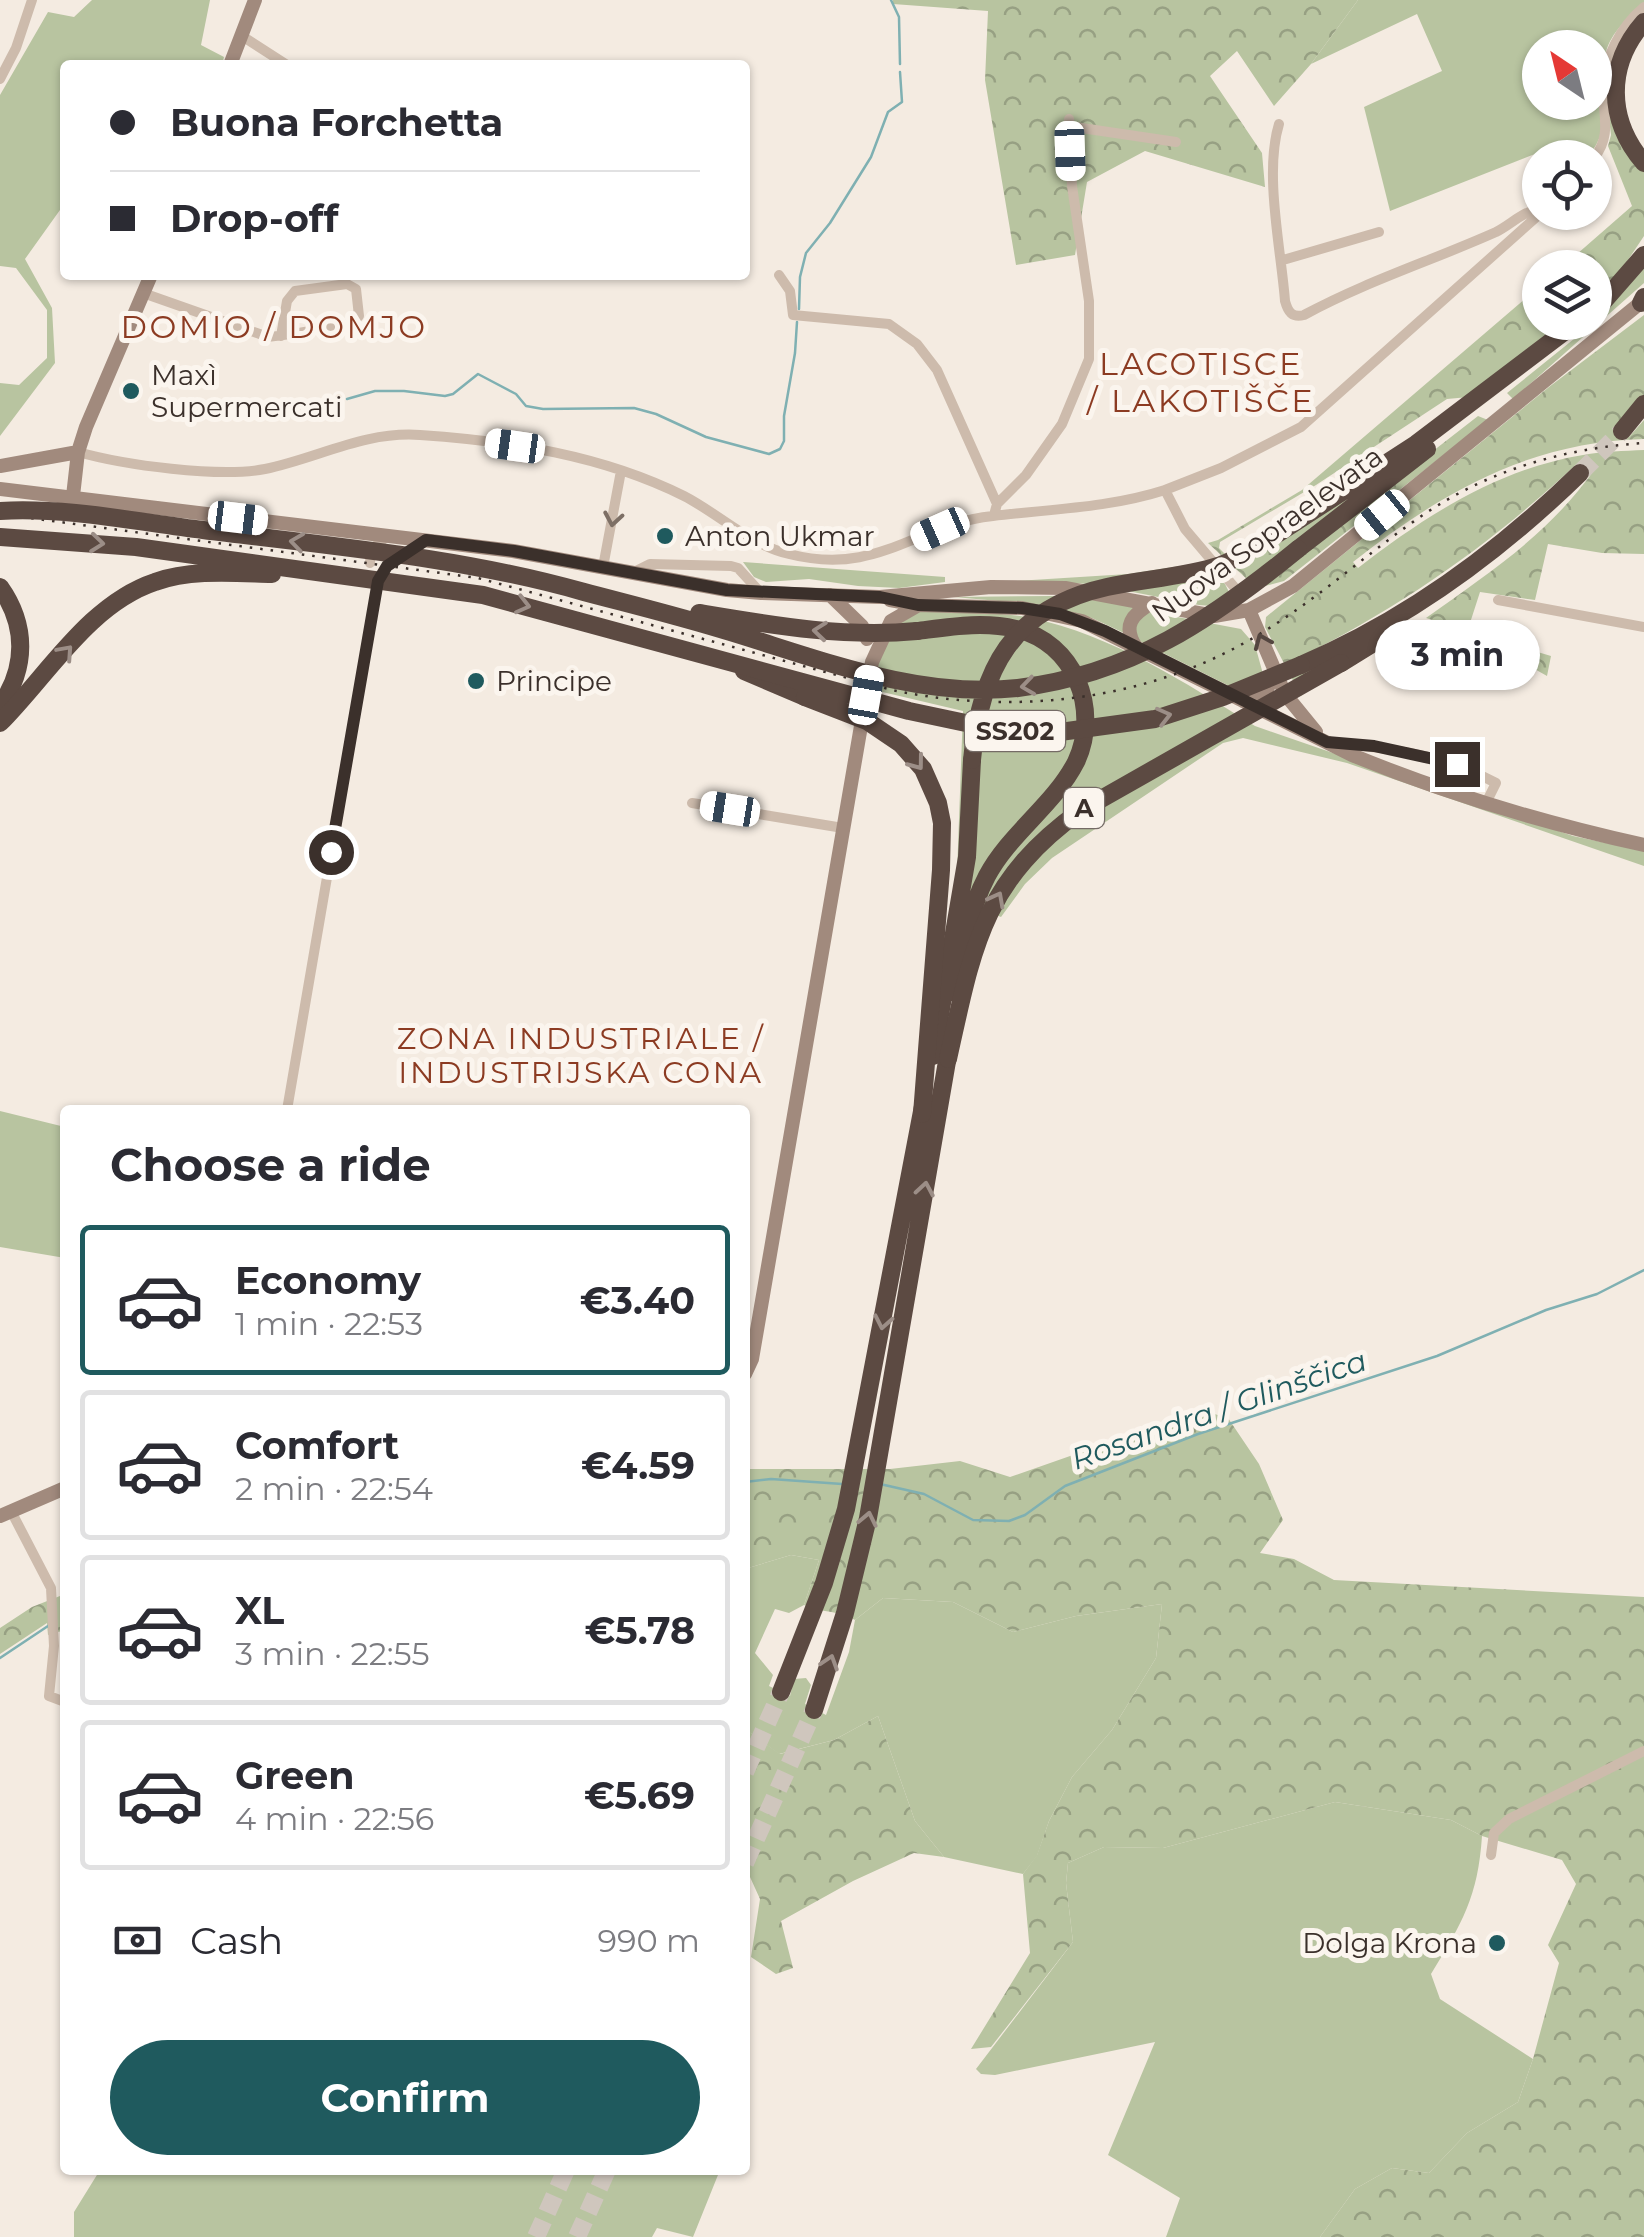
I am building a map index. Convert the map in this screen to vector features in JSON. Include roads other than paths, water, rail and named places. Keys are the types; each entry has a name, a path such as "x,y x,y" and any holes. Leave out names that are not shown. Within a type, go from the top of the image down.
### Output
{"highway":[{"path":"1644,22 1623,53 1614,97 1624,134 1644,163"},
{"path":"1644,38 1633,56 1626,96 1631,124 1644,147"},
{"path":"1612,292 1644,254"},
{"path":"781,1692 814,1610 846,1509 967,857 975,727 990,672 1019,633 1059,604 1105,587 1226,563 1268,540 1416,444 1556,340"},
{"name":"Nuova Sopraelevata","path":"0,511 72,513 498,572 566,586 900,681 979,690 1016,688 1078,677 1156,648 1231,602 1461,423 1559,340"},
{"path":"1622,431 1644,404"},
{"name":"SS202","path":"0,538 136,546 483,595 954,722 1060,732 1155,718 1223,697 1378,627 1503,542 1580,473"},
{"name":"A","path":"814,1710 868,1518 966,976 1001,888 1051,832 1080,810 1341,663 1421,612 1492,560 1522,534 1549,502"},
{"path":"0,723 99,617 154,582 199,574 278,574 483,595"},
{"name":"A","path":"566,586 677,609 824,632 859,634 1000,626 1042,639 1072,669 1082,691 1084,738 1061,786 988,873 972,910 960,964 948,1059"},
{"path":"0,587 17,618 21,655 13,686 0,706"},
{"path":"726,662 884,731 913,755 932,786 942,823 942,846 922,1114"}],"main road":[{"path":"232,60 255,0"},
{"path":"73,496 78,452 149,280"},
{"path":"862,626 870,605 880,597 956,589 1033,587 1097,592 1214,616 1249,610 1293,586 1643,300"},
{"path":"0,466 78,452"},
{"path":"58,456 70,476 73,496"},
{"path":"0,489 385,534 603,566 727,590 880,597 918,605 1022,608 1060,614 1082,620 1398,774 1575,830 1644,845"},
{"path":"830,594 862,626 872,662"},
{"path":"880,597 887,604 891,621"},
{"path":"1136,647 1129,636 1130,620 1152,603"},
{"path":"750,1363 872,662 891,621 918,605"},
{"path":"1249,610 1298,714 1327,742"},
{"path":"1243,701 1266,689 1275,672"},
{"path":"7,1513 60,1490"}],"street":[{"path":"0,79 16,48 32,0"},
{"path":"1603,140 1607,64 1626,25 1644,7"},
{"path":"242,36 279,60"},
{"path":"995,510 1062,424 1089,359 1088,292 1076,221 1068,123 1176,142"},
{"path":"1279,124 1275,179 1286,308 1294,315 1304,315 1376,278 1501,230 1522,215"},
{"path":"78,452 155,465 243,471 263,470 372,437 400,434 550,451 621,470 684,496 774,550 808,558 876,555 995,510 1099,505 1165,490 1239,460 1301,428 1522,230"},
{"path":"1282,260 1379,232"},
{"path":"779,275 790,290 793,315 888,324 928,355 995,510"},
{"path":"143,292 260,335 282,336 354,322 359,314 356,289 348,284 295,291 288,298 282,336"},
{"path":"603,566 621,470"},
{"path":"1165,490 1185,529 1237,588 1249,610"},
{"path":"345,530 370,563 378,581"},
{"path":"370,563 371,550 385,534"},
{"path":"287,1105 378,581 390,552 385,534"},
{"path":"387,566 426,540"},
{"path":"634,572 650,564 731,566 738,568 761,593"},
{"path":"1498,600 1644,628"},
{"path":"1327,742 1374,746 1457,764 1496,783 1486,804"},
{"path":"692,803 843,828"},
{"path":"7,1513 51,1588 54,1634 48,1696 60,1700"},
{"path":"1491,1855 1494,1833 1508,1819 1644,1752"}],"waterway":[{"path":"891,0 899,17 900,64"},
{"path":"799,309 806,253 830,223 871,157 888,112 902,102 900,72"},
{"path":"347,399 375,391 445,396 478,374 516,394 526,406 634,408 706,437 769,454 780,449 784,441 797,322"},
{"name":"Rosandra / Glinščica","path":"880,1484 924,1494 973,1520 1009,1521 1025,1515 1065,1486 1198,1434 1437,1356 1546,1310 1597,1294 1644,1270"},
{"name":"Rosandra / Glinščica","path":"750,1481 771,1479 842,1484"},
{"name":"Rosandra / Glinščica","path":"0,1658 51,1624"}],"tunnel":[{"path":"1580,473 1622,431"},
{"path":"750,1761 781,1692"},
{"path":"750,1852 814,1710"},
{"path":"536,2237 564,2175"},
{"path":"577,2237 605,2175"}],"railway":[{"path":"0,514 478,578 892,690 986,702 1033,701 1127,688 1216,657 1280,621 1423,515 1474,485 1557,456 1644,443"}],"place":[{"name":"Maxì Supermercati","path":"131,391"},
{"name":"Anton Ukmar","path":"665,536"},
{"name":"Principe","path":"476,681"},
{"name":"Dolga Krona","path":"1497,1943"}],"district":[{"name":"DOMIO / DOMJO","path":"274,327"},
{"name":"LACOTISCE / LAKOTIŠČE","path":"1201,382"},
{"name":"ZONA INDUSTRIALE / INDUSTRIJSKA CONA","path":"581,1056"}]}
